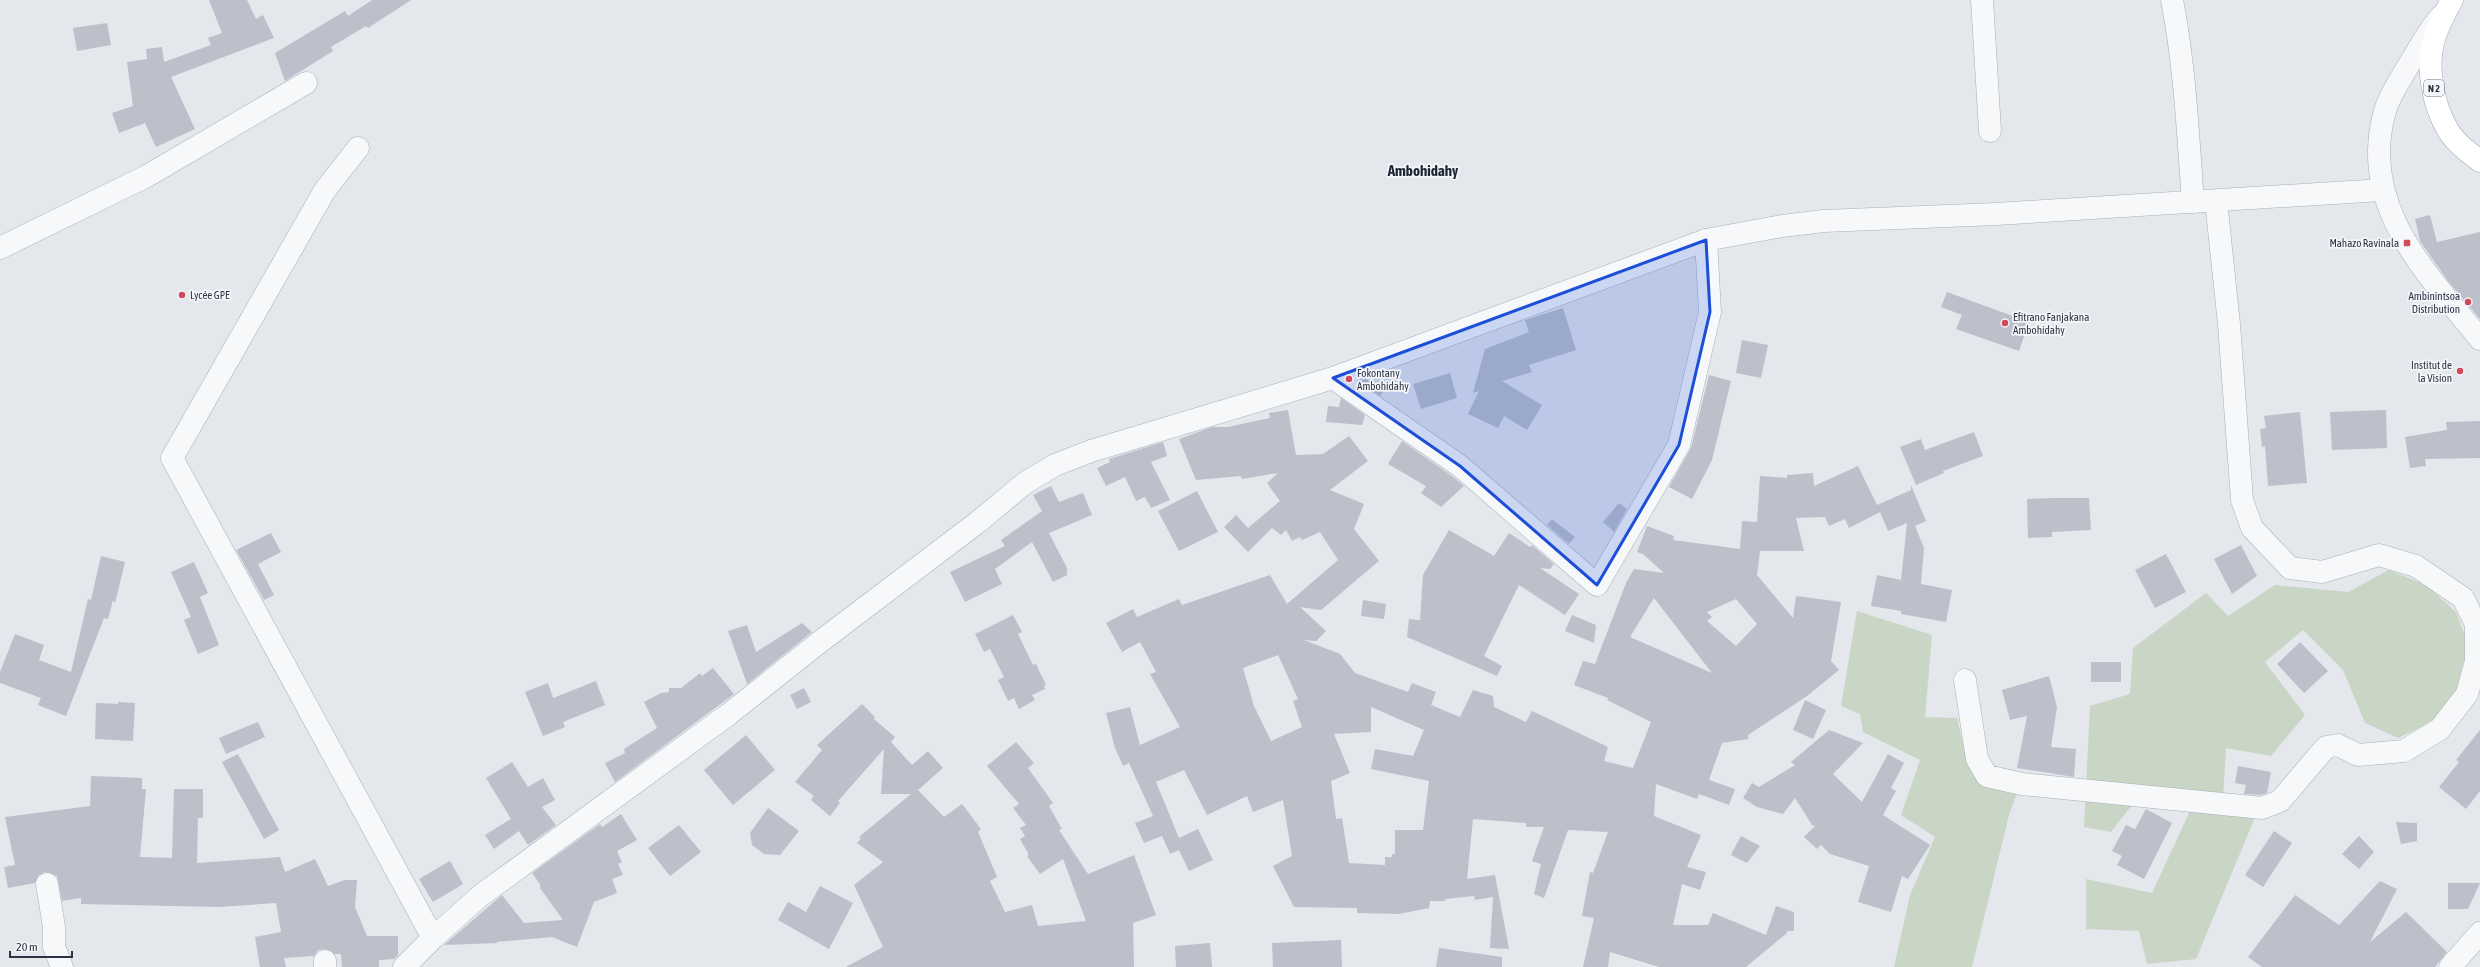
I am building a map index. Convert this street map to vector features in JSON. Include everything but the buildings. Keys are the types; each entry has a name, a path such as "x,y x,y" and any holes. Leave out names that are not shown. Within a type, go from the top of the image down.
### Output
{"main road":[{"name":"N 2","path":"2452,2 2435,37 2431,56 2435,96 2439,110 2449,132 2461,147 2480,161"}],"street":[{"path":"1982,0 1990,131"},
{"path":"2172,0 2179,34 2193,202"},
{"path":"2452,2 2425,37 2396,86 2385,112 2378,161 2382,190 2389,211 2415,257 2480,339"},
{"path":"0,248 147,176 306,83"},
{"path":"358,148 325,190 172,458 433,938"},
{"path":"404,967 433,938 480,896 729,714 821,641 978,522 1025,483 1055,465 1091,451 1333,378 1706,240 1782,226 1824,221 2216,201 2382,190"},
{"path":"1965,680 1977,759 1987,776 2022,784 2262,808 2280,801 2326,747 2338,744 2358,755 2404,751 2440,729 2466,694 2476,661 2476,624 2463,598 2416,566 2379,555 2322,572 2290,568 2252,528 2242,500 2229,324 2216,201"},
{"path":"1333,378 1460,466 1597,585 1679,445 1710,312 1706,240"},
{"path":"47,884 54,928 54,947 62,967"},
{"path":"2450,967 2480,933"}],"highlighted area":[{"path":"1706,240 1710,312 1679,445 1597,585 1460,466 1333,378"}],"green space":[{"path":"2389,570 2426,585 2456,612 2468,644 2456,691 2431,722 2398,738 2365,723 2343,670 2303,630 2265,662 2305,715 2271,756 2226,748 2223,799 2256,815 2196,959 2147,964 2139,931 2086,929 2086,879 2152,893 2190,811 2139,796 2111,832 2084,827 2090,706 2130,694 2133,648 2206,593 2228,616 2275,585 2348,592"},
{"path":"1857,611 1932,635 1925,717 1957,718 1968,766 2017,793 2009,815 1972,967 1894,967 1910,895 1935,837 1901,815 1920,760 1863,732 1860,714 1841,706"}],"place":[{"name":"Mahazo Ravinala","path":"2407,243"},
{"name":"Lycée GPE","path":"182,295"},
{"name":"Ambinintsoa Distribution","path":"2468,302"},
{"name":"Efitrano Fanjakana Ambohidahy","path":"2005,323"},
{"name":"Institut de la Vision","path":"2460,371"},
{"name":"Fokontany Ambohidahy","path":"1349,379"}],"district":[{"name":"Ambohidahy","path":"1423,171"}]}
